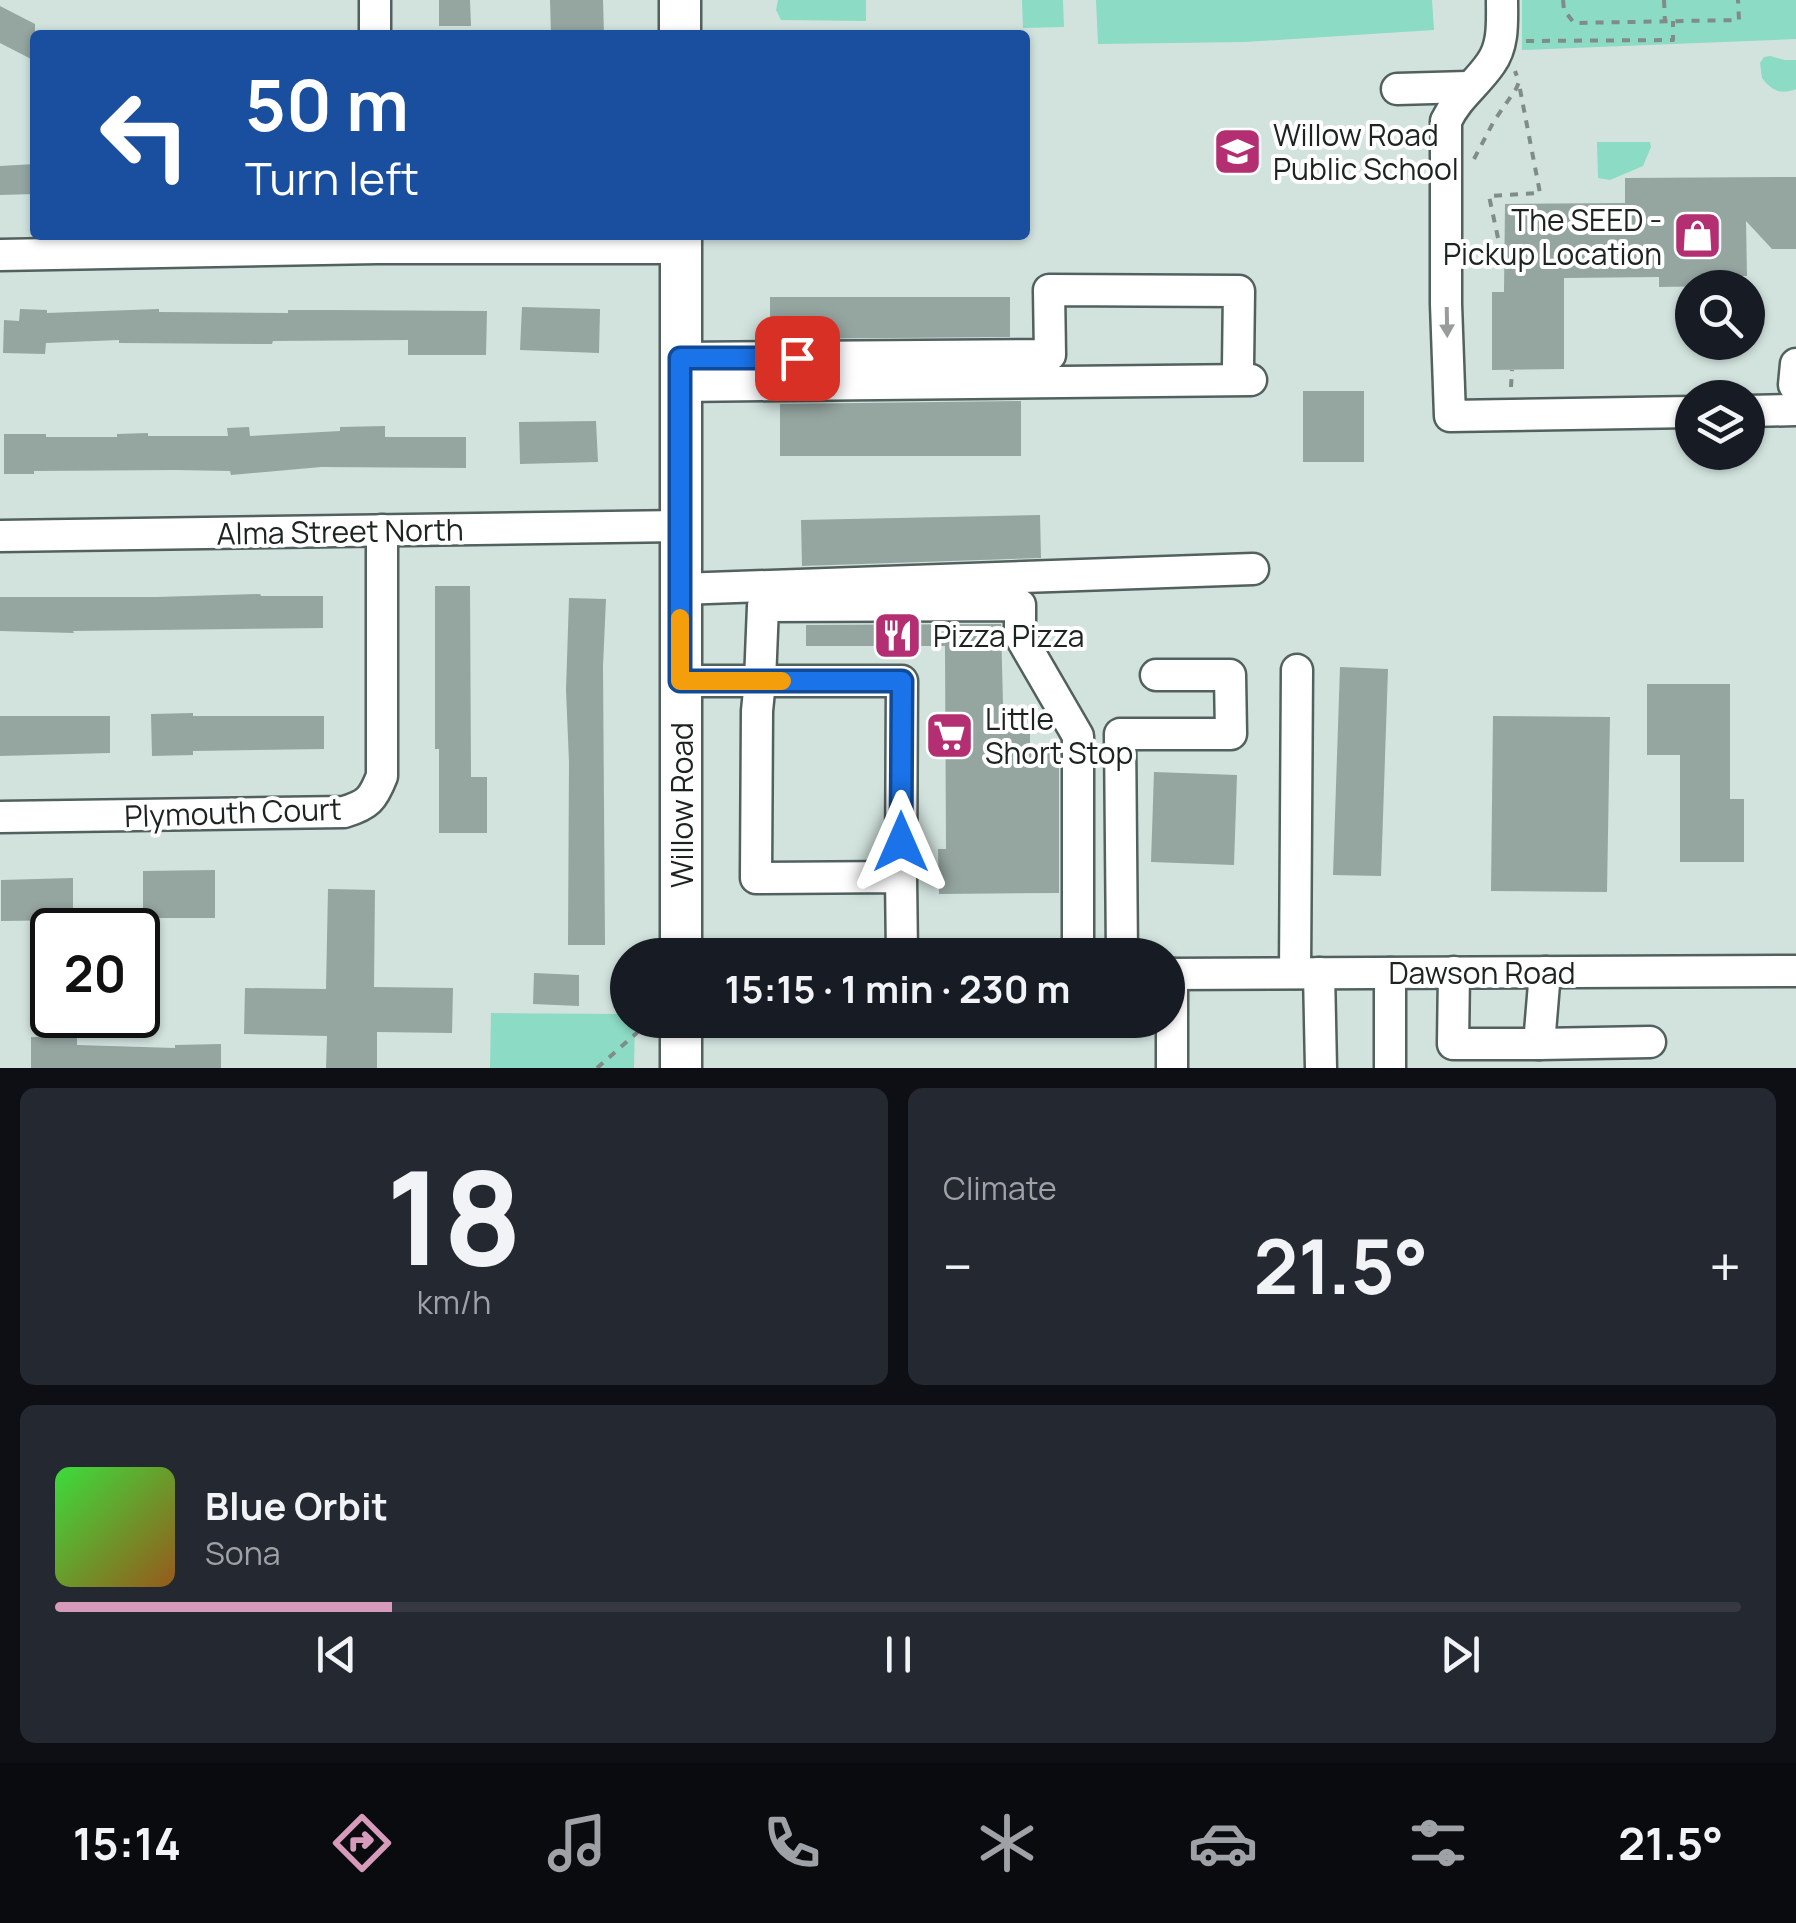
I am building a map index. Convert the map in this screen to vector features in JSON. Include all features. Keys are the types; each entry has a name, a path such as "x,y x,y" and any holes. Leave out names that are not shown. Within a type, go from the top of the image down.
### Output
{"main road":[{"path":"680,0 680,30"},
{"name":"Willow Road","path":"681,241 682,938"},
{"path":"681,1038 681,1068"}],"street":[{"path":"375,0 375,30"},
{"path":"1502,0 1502,32 1492,62 1454,103 1446,121 1450,416 1675,412"},
{"path":"1397,89 1468,87"},
{"path":"0,254 377,241 681,241"},
{"path":"1049,290 1239,291 1245,373 680,372 1050,355 1049,290"},
{"path":"1796,364 1796,388"},
{"path":"1765,411 1796,410"},
{"name":"Alma Street North","path":"0,536 680,526"},
{"name":"Plymouth Court","path":"0,817 344,812 362,807 374,794 382,776 382,530"},
{"path":"680,589 1253,569"},
{"path":"901,876 756,878 756,711 763,606 1020,605 1020,636 1078,736 1078,938"},
{"path":"1296,670 1307,973 1322,1068"},
{"path":"1122,938 1120,734 1230,734 1230,675 1156,675"},
{"path":"680,681 902,681 902,938"},
{"name":"Dawson Road","path":"1185,974 1796,971"},
{"path":"1454,972 1448,1056 1539,1044 1650,1042"},
{"path":"1539,1044 1544,972"},
{"path":"1390,973 1390,1068"},
{"path":"1171,1038 1172,1068"}],"path":[{"path":"1563,0 1564,10 1574,23 1739,20 1738,0"},
{"path":"1664,0 1665,22"},
{"path":"1518,41 1672,40 1672,22"},
{"path":"1498,238 1489,196 1540,193 1513,62"},
{"path":"1472,164 1519,82"},
{"path":"1511,397 1512,370"},
{"path":"597,1068 630,1038"}],"green space":[{"path":"778,0 866,0 866,21 781,20 776,10"},
{"path":"1022,0 1063,0 1064,27 1023,28"},
{"path":"1096,0 1432,0 1434,30 1245,42 1098,44"},
{"path":"1522,0 1796,0 1796,39 1522,50"},
{"path":"1770,56 1796,60 1796,89 1777,91 1762,78 1760,63"},
{"path":"1597,142 1650,142 1651,147 1643,166 1610,180 1598,178"},
{"path":"491,1013 610,1014 610,1038 635,1038 634,1068 490,1068"}],"building":[{"path":"439,0 470,0 471,26 439,26"},
{"path":"550,0 603,0 604,30 551,30"},
{"path":"0,6 35,24 35,30 30,30 30,58 0,43"},
{"path":"30,164 30,194 0,195 0,166"},
{"path":"1796,177 1796,249 1772,249 1746,221 1747,270 1675,270 1675,287 1659,287 1659,277 1564,278 1564,369 1492,370 1492,292 1504,292 1505,204 1625,203 1625,178"},
{"path":"770,297 1010,297 1010,337 770,339"},
{"path":"522,307 600,309 599,353 520,350"},
{"path":"20,309 47,313 159,309 288,313 487,311 486,355 408,355 408,340 272,344 119,340 46,343 45,354 3,353 4,320 19,321"},
{"path":"1303,391 1364,391 1364,462 1303,462"},
{"path":"1021,401 1021,456 780,456 780,404"},
{"path":"596,421 598,462 520,464 519,422"},
{"path":"385,426 385,437 466,437 466,468 321,467 231,475 230,471 175,470 4,474 4,434 228,436 227,428 249,427 250,436"},
{"path":"1040,515 1041,558 802,566 801,520"},
{"path":"435,586 470,586 471,777 487,777 487,833 439,833"},
{"path":"323,596 323,628 0,631 0,597"},
{"path":"569,598 606,599 605,945 568,945"},
{"path":"1001,624 1003,705 1012,706 1012,719 1030,719 1030,748 1059,747 1059,893 939,894 938,849 946,849 945,646 806,646 806,625"},
{"path":"1340,667 1388,669 1381,876 1333,875"},
{"path":"1647,684 1730,684 1730,799 1744,799 1744,862 1680,862 1680,755 1647,755"},
{"path":"151,714 324,716 324,749 193,751 193,755 152,756"},
{"path":"0,716 110,716 110,753 0,756"},
{"path":"1493,716 1610,717 1607,892 1491,891"},
{"path":"1154,772 1237,775 1234,865 1151,862"},
{"path":"215,870 215,918 160,918 160,908 143,908 143,871"},
{"path":"73,878 73,908 30,908 30,921 1,921 1,880"},
{"path":"328,889 375,890 374,987 453,988 452,1033 377,1032 377,1068 326,1068 327,1036 244,1034 245,988 326,989"},
{"path":"534,973 579,975 579,1006 533,1004"},
{"path":"31,1038 77,1038 77,1045 175,1048 221,1044 221,1068 31,1068"}],"slow traffic":[{"path":"680,618 680,681 782,681"}],"place":[{"name":"Willow Road Public School","path":"1238,151"},
{"name":"The SEED - Pickup Location","path":"1697,236"},
{"name":"Pizza Pizza","path":"898,635"},
{"name":"Little Short Stop","path":"950,735"}],"route":[{"path":"797,358 680,358 680,681 902,681 901,842"}]}
